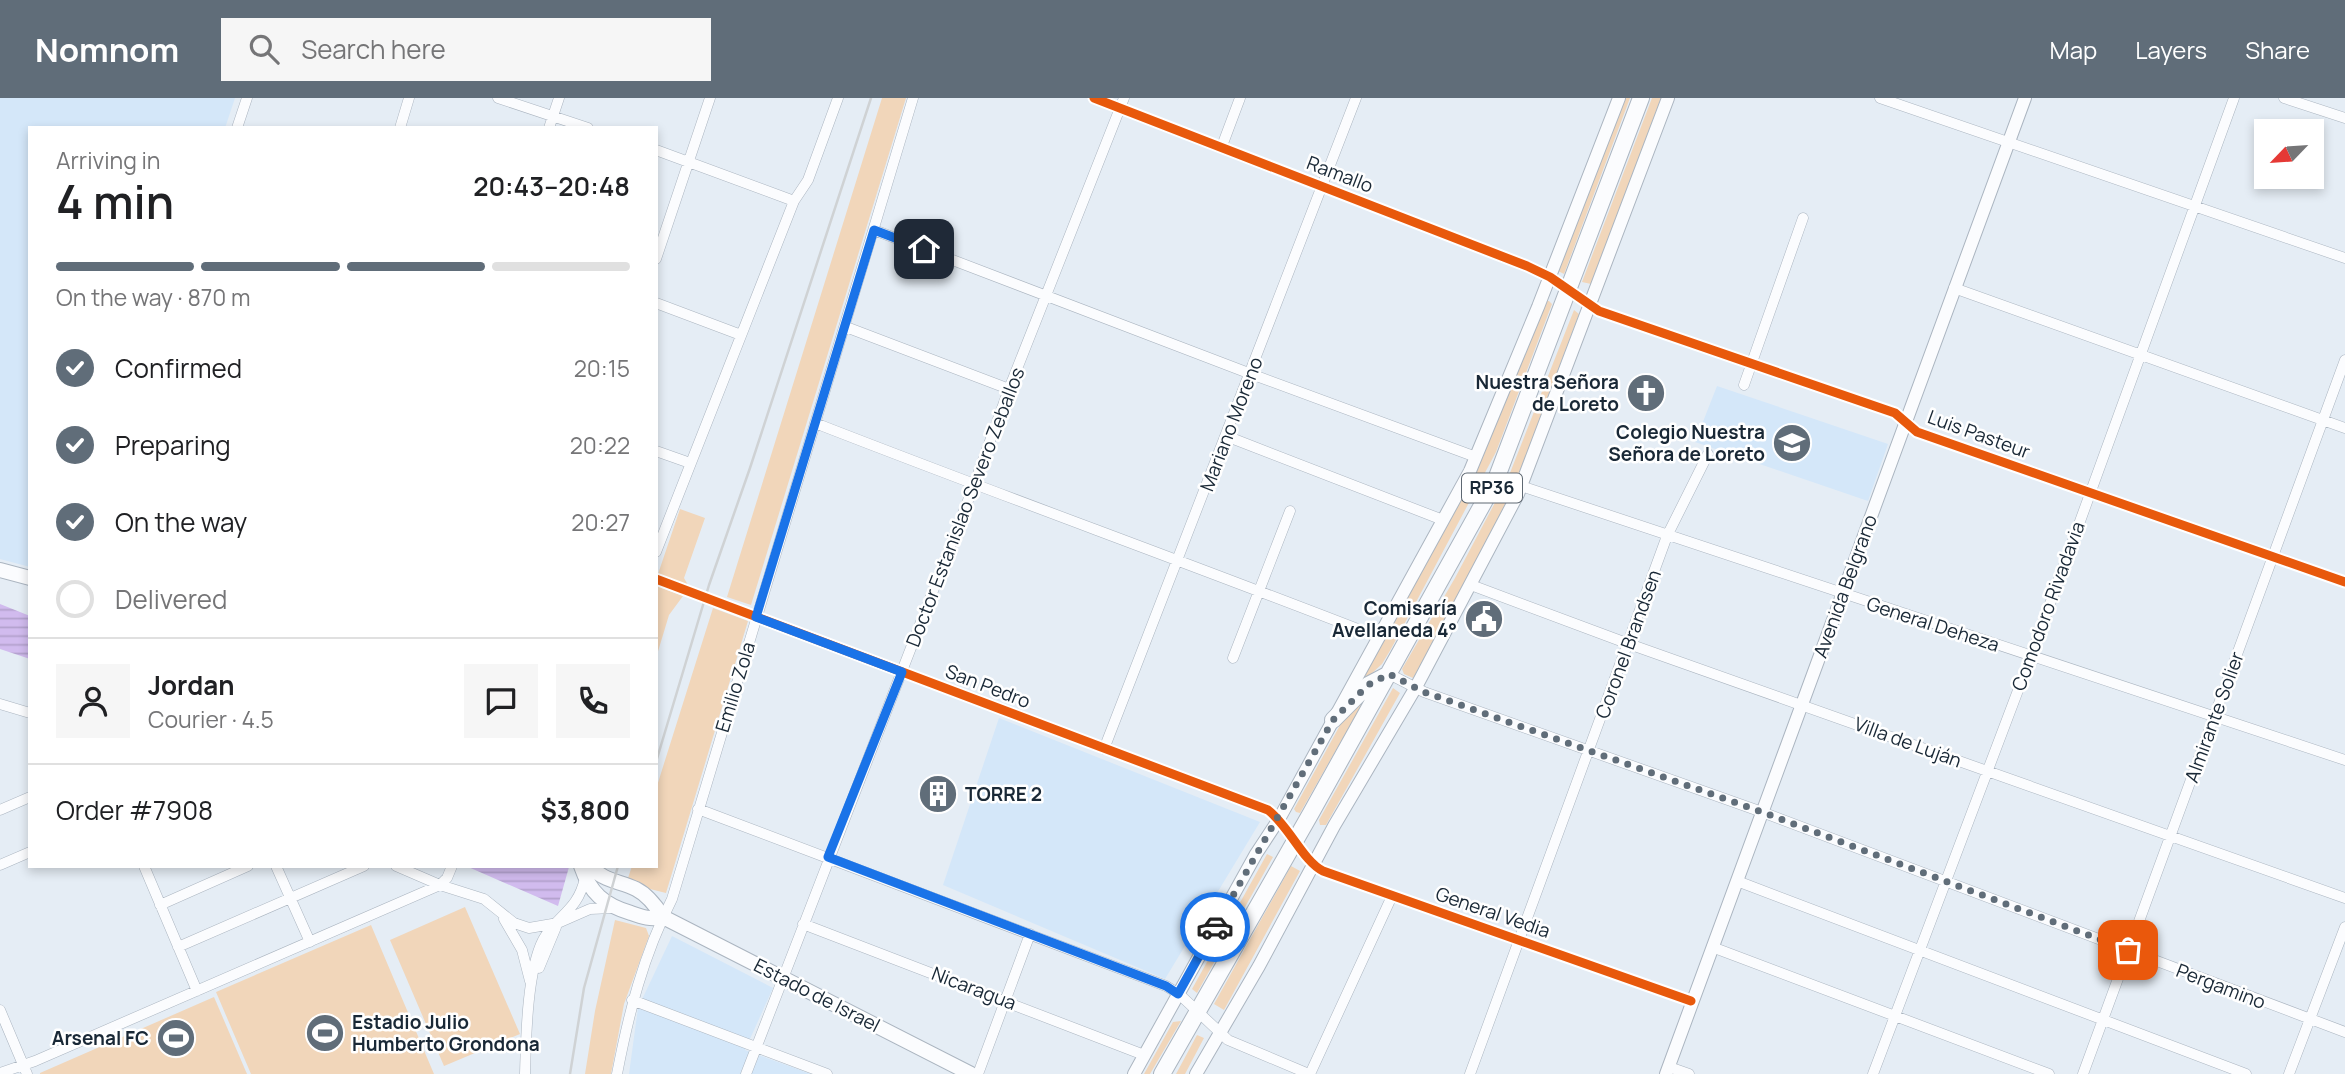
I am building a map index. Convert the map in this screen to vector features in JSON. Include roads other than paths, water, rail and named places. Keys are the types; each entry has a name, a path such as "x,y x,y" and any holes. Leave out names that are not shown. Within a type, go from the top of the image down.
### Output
{"main road":[{"name":"RP36","path":"1162,1074 1495,482 1641,98"},
{"path":"0,570 28,577"},
{"path":"1333,720 1368,685 1389,674"},
{"name":"Estado de Israel","path":"586,870 594,893 613,908 650,919 663,917"},
{"name":"Estado de Israel","path":"586,870 638,890 654,904 663,917 971,1074"}],"street":[{"path":"238,126 247,98"},
{"path":"401,126 409,98"},
{"path":"498,98 582,126"},
{"path":"550,126 559,98"},
{"path":"658,253 710,98"},
{"path":"658,547 793,201 808,180 838,98"},
{"name":"Emilio Zola","path":"617,1074 632,1000 672,899 913,98"},
{"name":"Ramallo","path":"1094,98 1122,103 1222,146 1550,276 1569,290"},
{"path":"1222,146 1240,98"},
{"name":"Mariano Moreno","path":"1104,749 1356,98"},
{"path":"1133,1074 1256,854 1279,818 1476,457 1619,98"},
{"path":"1196,1074 1416,687 1521,486 1668,98"},
{"path":"1880,98 2345,258"},
{"name":"Avenida Belgrano","path":"1667,1070 2025,98"},
{"name":"Comodoro Rivadavia","path":"1873,1074 2031,656 2234,98"},
{"path":"2284,98 2345,118"},
{"name":"Doctor Estanislao Severo Zeballos","path":"746,1074 1009,389 1122,103"},
{"path":"658,151 793,201"},
{"path":"1744,385 1802,218"},
{"path":"874,230 1476,457"},
{"path":"1954,288 2345,428"},
{"name":"Luis Pasteur","path":"1569,290 1599,312 1895,412 1917,432 2345,582"},
{"path":"658,304 741,335"},
{"path":"846,327 1009,389"},
{"name":"Almirante Solier","path":"2083,1074 2345,360"},
{"path":"815,423 974,485 1179,559 1378,637"},
{"path":"1226,436 1443,520"},
{"path":"658,453 690,463"},
{"name":"Coronel Brandsen","path":"1471,1074 1668,536 1708,454"},
{"name":"General Deheza","path":"1521,486 2345,760"},
{"path":"1233,658 1290,511"},
{"name":"San Pedro","path":"658,580 1268,810 1279,818 1296,840"},
{"name":"Villa de Luján","path":"1471,585 1629,644 2345,898"},
{"name":"Pergamino","path":"1389,674 1416,687 1762,812 2345,1032"},
{"path":"0,704 28,712"},
{"path":"0,810 28,798"},
{"path":"698,809 1166,986 1227,1040 1309,1074 1392,896"},
{"name":"General Vedia","path":"1296,840 1313,864 1324,871 1691,1001"},
{"path":"0,865 28,853"},
{"path":"145,868 197,991"},
{"path":"160,905 243,868"},
{"path":"277,868 310,942"},
{"path":"178,947 360,868"},
{"path":"401,868 440,885 478,896 514,923 529,928 558,923 590,909 613,908"},
{"path":"0,1073 25,1069 35,1061 440,885 451,869"},
{"path":"525,1074 534,974 541,965 558,923 576,903 586,870"},
{"path":"1737,881 2246,1074"},
{"path":"499,913 522,950 531,992"},
{"name":"Nicaragua","path":"803,924 1144,1055"},
{"path":"2290,1074 2345,927"},
{"path":"978,1074 1030,934"},
{"path":"1712,947 2049,1074"},
{"path":"632,1000 827,1074"},
{"path":"1,1015 25,1069"},
{"path":"1667,1070 1689,1074"}],"railway":[{"path":"658,755 709,585 871,98"},
{"path":"570,1074 584,988 617,868"}],"place":[{"name":"Nuestra Señora de Loreto","path":"1646,393"},
{"name":"Colegio Nuestra Señora de Loreto","path":"1792,443"},
{"name":"Comisaría Avellaneda 4°","path":"1484,619"},
{"name":"TORRE 2","path":"938,794"},
{"name":"Estadio Julio Humberto Grondona","path":"325,1033"},
{"name":"Arsenal FC","path":"176,1038"}]}
